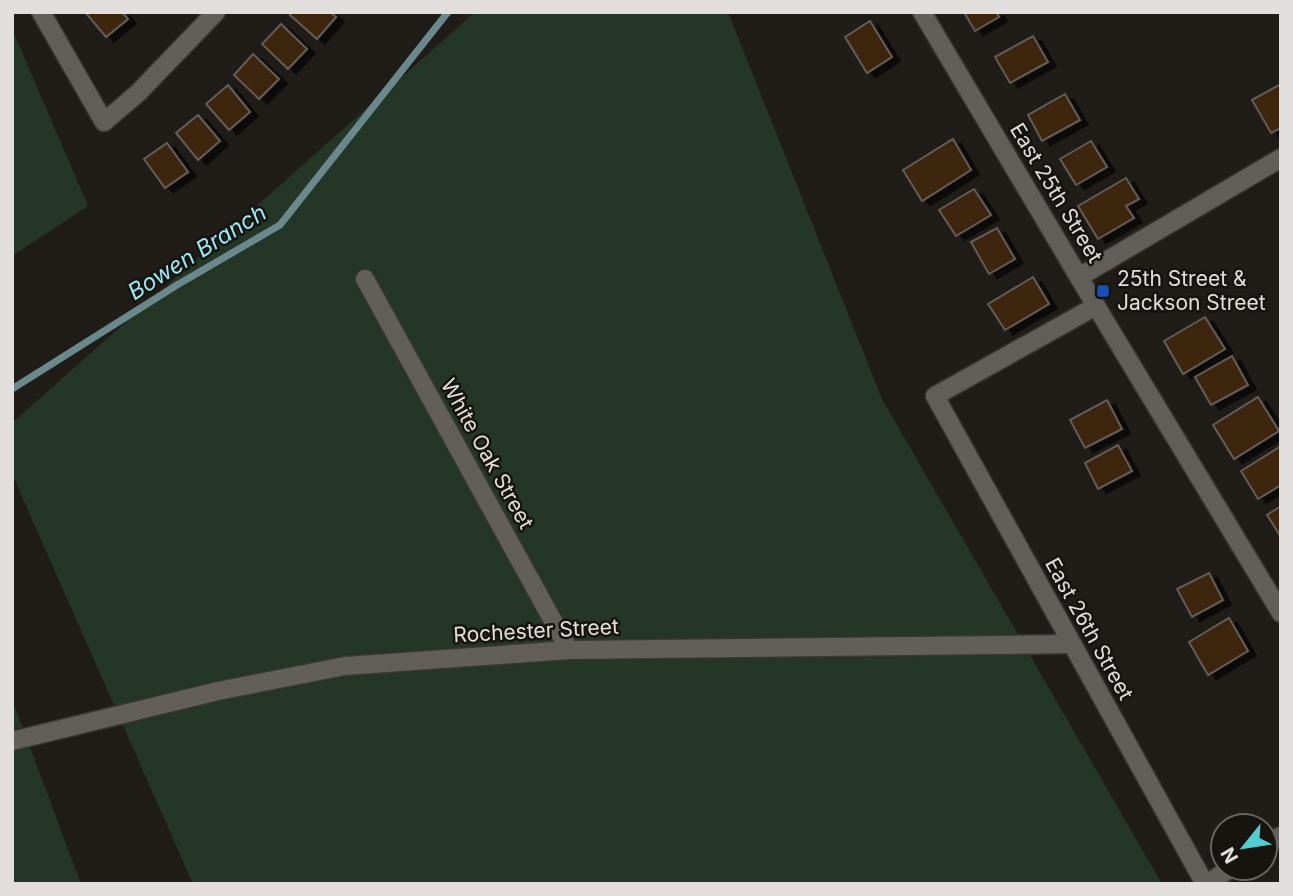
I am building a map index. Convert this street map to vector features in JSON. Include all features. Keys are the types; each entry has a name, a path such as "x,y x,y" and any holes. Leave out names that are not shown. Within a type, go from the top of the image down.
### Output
{"street":[{"path":"41,12 104,122 138,93 216,12"},
{"name":"East 25th Street","path":"922,12 1281,613"},
{"path":"1079,277 1281,158"},
{"name":"White Oak Street","path":"365,279 569,650"},
{"name":"East 26th Street","path":"1096,306 935,396 1206,884"},
{"name":"Rochester Street","path":"12,741 218,691 345,666 569,650 1072,644"}],"green space":[{"path":"475,12 728,12 882,399 1162,884 193,884 12,474 12,423"},
{"path":"12,29 88,206 12,256"},
{"path":"12,699 81,884 12,884"}],"building":[{"path":"85,12 122,12 128,19 106,37"},
{"path":"292,12 330,12 336,17 317,39 290,15"},
{"path":"996,12 999,17 975,31 965,14"},
{"path":"870,21 892,57 867,73 845,37"},
{"path":"281,24 307,49 288,69 262,44"},
{"path":"1033,36 1048,62 1010,83 995,57"},
{"path":"253,54 279,79 259,99 234,75"},
{"path":"1281,84 1281,128 1271,133 1252,100"},
{"path":"228,85 250,112 229,130 206,104"},
{"path":"1065,94 1080,120 1042,141 1028,115"},
{"path":"198,115 220,141 198,160 176,133"},
{"path":"953,139 971,170 922,201 903,170"},
{"path":"1091,141 1107,167 1076,185 1060,159"},
{"path":"167,143 188,172 165,188 144,159"},
{"path":"1126,178 1139,199 1126,206 1134,218 1098,239 1078,206"},
{"path":"974,189 991,215 956,236 939,210"},
{"path":"997,228 1015,259 989,274 971,242"},
{"path":"1033,277 1049,304 1005,330 988,304"},
{"path":"1205,317 1225,349 1183,374 1164,341"},
{"path":"1232,356 1248,385 1211,405 1195,377"},
{"path":"1258,397 1279,431 1234,459 1213,425"},
{"path":"1107,400 1122,429 1085,448 1070,420"},
{"path":"1118,445 1132,471 1098,489 1085,463"},
{"path":"1281,446 1281,485 1258,499 1241,471"},
{"path":"1281,506 1281,537 1267,515"},
{"path":"1209,573 1223,600 1192,617 1177,589"},
{"path":"1229,618 1248,651 1208,675 1189,642"}],"waterway":[{"name":"Bowen Branch","path":"12,389 177,285 280,225 448,12"}],"place":[{"name":"25th Street & Jackson Street","path":"1103,291"}]}
